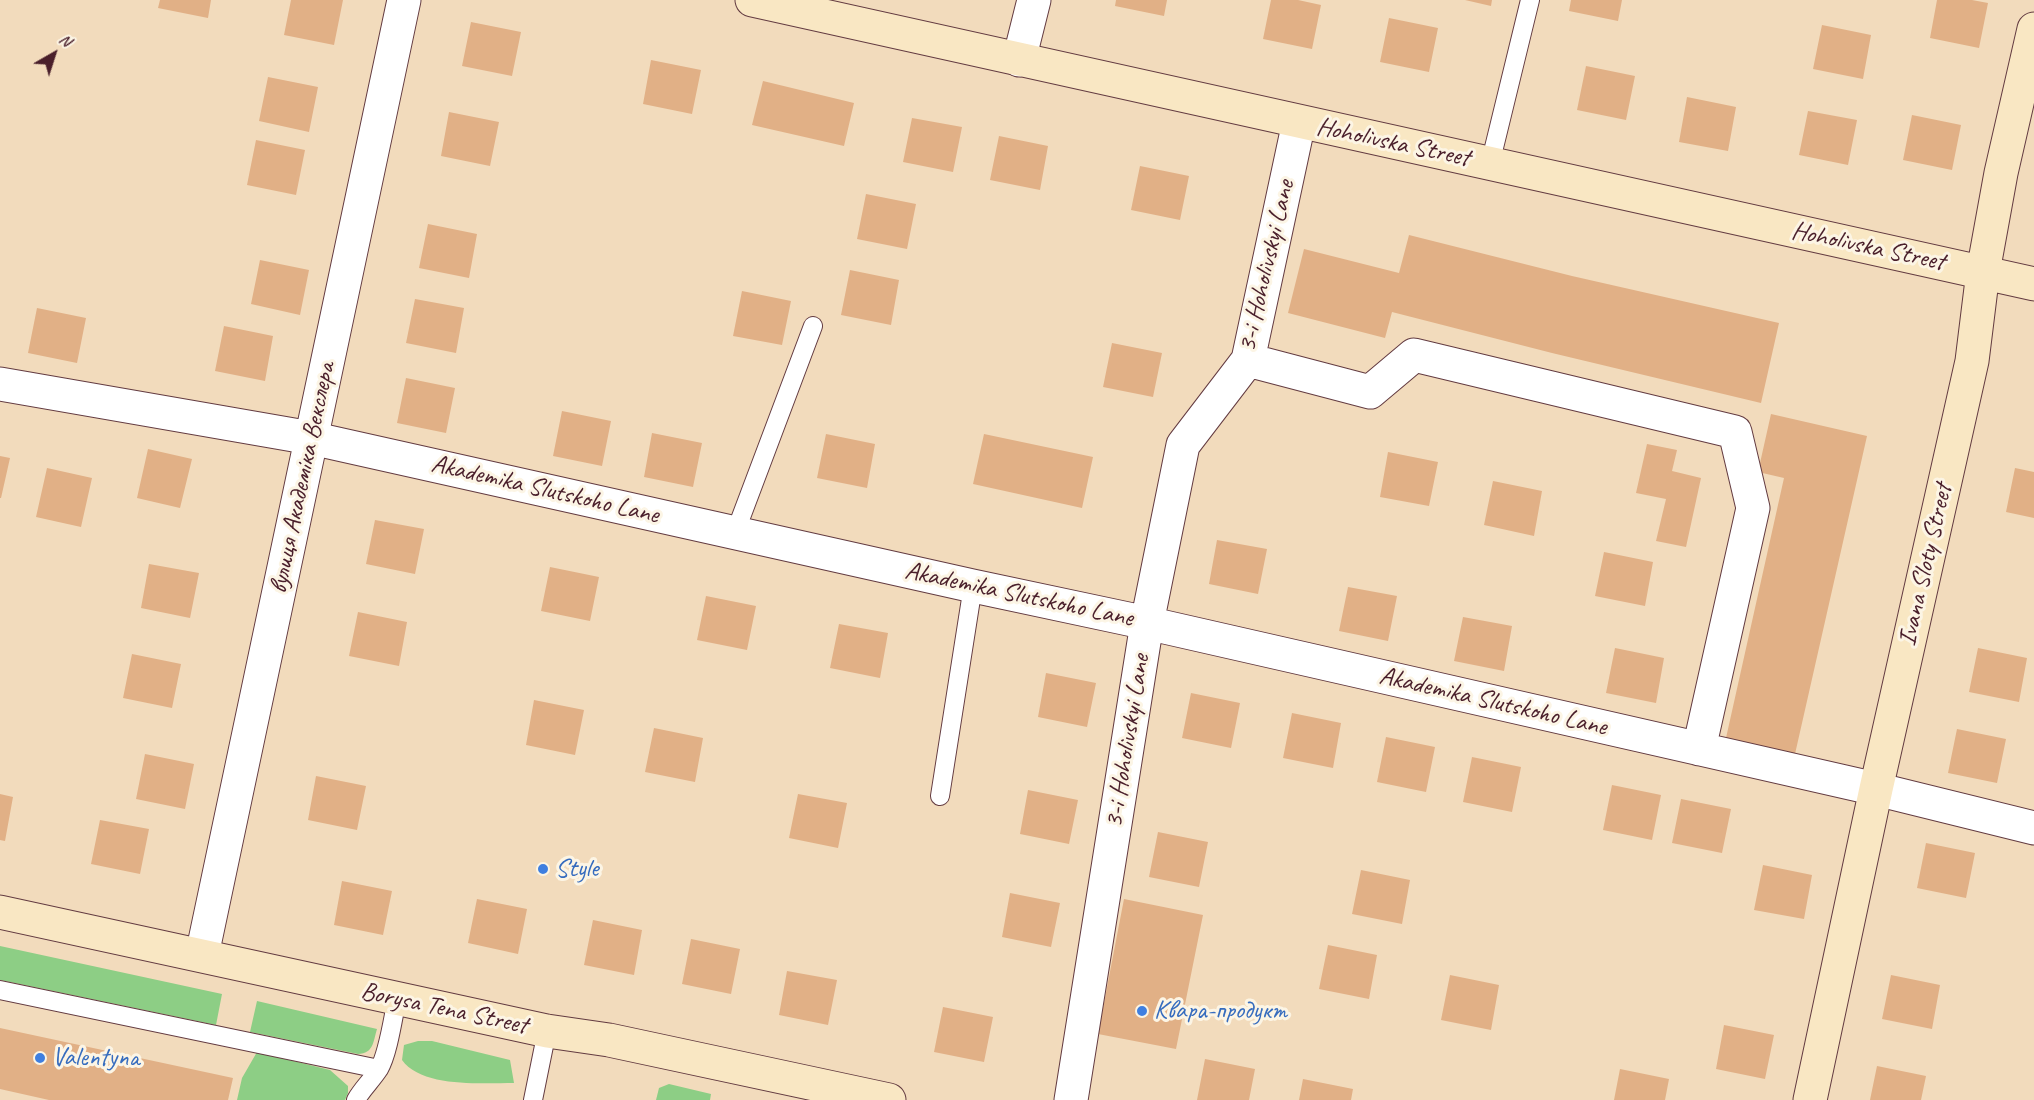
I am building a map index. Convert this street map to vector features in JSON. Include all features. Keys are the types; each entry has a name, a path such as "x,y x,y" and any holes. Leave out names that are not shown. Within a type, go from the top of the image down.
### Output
{"street":[{"name":"вулиця Академіка Векслера","path":"202,955 404,0"},
{"name":"Hoholivska Street","path":"752,0 2034,284"},
{"path":"1019,60 1034,0"},
{"name":"Ivana Sloty Street","path":"1810,1100 1971,361 1983,272 2001,173 2034,29"},
{"name":"3-i Hoholivskyi Lane","path":"1071,1100 1147,622 1183,445 1248,360 1299,122"},
{"path":"1248,360 1370,392 1414,355 1735,432 1753,508 1699,749"},
{"name":"Akademika Slutskoho Lane","path":"0,384 311,438 973,586 1147,622 1876,789 2034,828"},
{"name":"Borysa Tena Street","path":"0,912 547,1031 609,1040 889,1100"}],"lane":[{"path":"1490,164 1530,0"},
{"path":"735,532 813,326"},
{"path":"940,796 973,586"},
{"path":"0,990 379,1069"},
{"path":"356,1100 379,1069 397,999"},
{"path":"532,1100 547,1031"}],"green space":[{"path":"0,946 222,994 216,1025 0,980"},
{"path":"257,1001 377,1029 370,1049 358,1054 250,1032"},
{"path":"418,1041 432,1041 510,1060 514,1083 454,1082 423,1075 411,1069 402,1060 404,1045"},
{"path":"257,1052 330,1070 348,1086 345,1100 237,1100 242,1078"},
{"path":"669,1084 711,1094 710,1100 656,1100 659,1088"}],"building":[{"path":"160,0 211,0 208,18 158,8"},
{"path":"291,0 343,0 334,45 284,35"},
{"path":"1116,0 1167,0 1164,16 1115,6"},
{"path":"1271,0 1298,0 1321,5 1312,49 1263,39"},
{"path":"1465,0 1492,0 1491,6"},
{"path":"1571,0 1622,0 1618,21 1569,11"},
{"path":"1937,0 1972,0 1988,3 1979,48 1930,38"},
{"path":"1389,18 1438,28 1429,72 1380,62"},
{"path":"471,22 521,32 512,76 462,66"},
{"path":"1822,25 1871,35 1863,79 1813,69"},
{"path":"651,60 701,70 692,114 643,104"},
{"path":"1586,66 1635,76 1626,120 1577,110"},
{"path":"268,77 318,87 309,132 259,121"},
{"path":"763,81 854,103 844,146 752,125"},
{"path":"1687,97 1736,107 1728,151 1679,142"},
{"path":"1808,111 1857,120 1848,165 1799,155"},
{"path":"449,112 499,122 490,166 441,156"},
{"path":"1912,115 1961,125 1952,170 1903,160"},
{"path":"912,118 962,127 953,172 903,162"},
{"path":"999,136 1048,146 1040,190 990,180"},
{"path":"256,140 305,150 296,195 247,185"},
{"path":"1140,166 1189,176 1180,220 1131,210"},
{"path":"866,194 916,204 907,249 857,239"},
{"path":"428,224 477,234 469,278 419,268"},
{"path":"1409,235 1572,276 1779,323 1761,403 1392,312 1385,338 1288,313 1304,249 1399,273"},
{"path":"260,260 309,270 300,315 251,304"},
{"path":"850,270 899,280 891,325 841,315"},
{"path":"742,291 791,301 782,345 733,336"},
{"path":"415,299 464,308 456,353 406,343"},
{"path":"37,308 86,318 77,363 28,353"},
{"path":"224,326 273,336 265,381 215,371"},
{"path":"1112,343 1162,353 1153,397 1103,387"},
{"path":"406,378 455,388 446,433 397,423"},
{"path":"562,411 611,421 602,466 553,456"},
{"path":"1771,414 1867,436 1795,754 1726,738 1784,478 1758,472"},
{"path":"652,433 702,443 693,487 644,477"},
{"path":"826,434 875,444 867,488 817,478"},
{"path":"984,434 1093,457 1082,508 973,484"},
{"path":"1647,444 1677,450 1672,471 1701,478 1686,547 1656,541 1666,499 1636,493"},
{"path":"148,449 192,459 180,508 137,498"},
{"path":"1388,452 1438,462 1429,506 1380,497"},
{"path":"0,456 10,458 1,498 0,498"},
{"path":"47,468 92,478 81,527 36,517"},
{"path":"2015,468 2034,472 2034,518 2006,512"},
{"path":"1493,481 1542,491 1534,536 1484,525"},
{"path":"375,520 424,529 415,574 366,564"},
{"path":"1217,540 1267,549 1258,594 1209,584"},
{"path":"1604,552 1653,562 1645,606 1595,596"},
{"path":"149,564 199,573 190,618 141,608"},
{"path":"550,567 599,577 590,621 541,611"},
{"path":"1348,587 1397,596 1388,641 1339,631"},
{"path":"706,596 756,606 747,650 697,640"},
{"path":"358,612 407,622 399,666 349,656"},
{"path":"1463,617 1512,626 1504,671 1454,661"},
{"path":"839,624 888,633 880,678 830,668"},
{"path":"1615,648 1664,658 1656,703 1606,693"},
{"path":"1978,648 2027,658 2019,702 1969,692"},
{"path":"132,654 181,664 172,708 123,698"},
{"path":"1046,673 1096,683 1087,727 1038,717"},
{"path":"1191,693 1240,703 1231,748 1182,738"},
{"path":"534,700 584,710 575,755 526,745"},
{"path":"1292,713 1341,723 1333,768 1283,758"},
{"path":"654,728 703,738 695,782 645,772"},
{"path":"1957,729 2006,739 1997,783 1948,773"},
{"path":"1386,737 1435,747 1426,792 1377,782"},
{"path":"145,754 194,764 185,809 136,799"},
{"path":"1472,757 1521,767 1512,812 1463,802"},
{"path":"316,776 366,786 357,830 308,820"},
{"path":"1612,785 1661,795 1652,840 1603,830"},
{"path":"1028,790 1078,800 1069,844 1020,834"},
{"path":"0,794 13,797 5,841 0,840"},
{"path":"798,794 847,803 838,848 789,838"},
{"path":"1681,799 1731,809 1722,853 1672,843"},
{"path":"100,820 149,829 140,874 91,864"},
{"path":"1158,832 1208,842 1199,887 1149,877"},
{"path":"1926,843 1975,853 1966,898 1917,888"},
{"path":"1763,865 1812,875 1804,919 1754,910"},
{"path":"1361,870 1410,880 1402,924 1352,914"},
{"path":"342,881 392,891 383,935 334,925"},
{"path":"1010,893 1060,903 1051,947 1002,937"},
{"path":"477,899 527,909 518,954 468,943"},
{"path":"1124,899 1203,915 1176,1049 1098,1034"},
{"path":"593,920 642,930 634,975 584,965"},
{"path":"691,939 740,949 731,994 682,984"},
{"path":"1328,945 1377,955 1369,999 1319,989"},
{"path":"787,971 837,980 828,1025 779,1015"},
{"path":"1450,975 1499,985 1491,1030 1441,1020"},
{"path":"1891,975 1940,985 1932,1029 1882,1019"},
{"path":"943,1007 993,1017 984,1062 934,1052"},
{"path":"1724,1025 1774,1035 1765,1079 1716,1069"},
{"path":"0,1028 233,1078 228,1100 49,1100 0,1089"},
{"path":"1205,1059 1255,1069 1249,1100 1197,1100"},
{"path":"1877,1066 1926,1076 1921,1100 1870,1100"},
{"path":"1620,1069 1669,1079 1665,1100 1614,1100"},
{"path":"1303,1079 1353,1089 1351,1100 1299,1100"}],"place":[{"name":"Style","path":"543,869"},
{"name":"Квара-продукт","path":"1142,1011"},
{"name":"Valentyna","path":"40,1058"}]}
